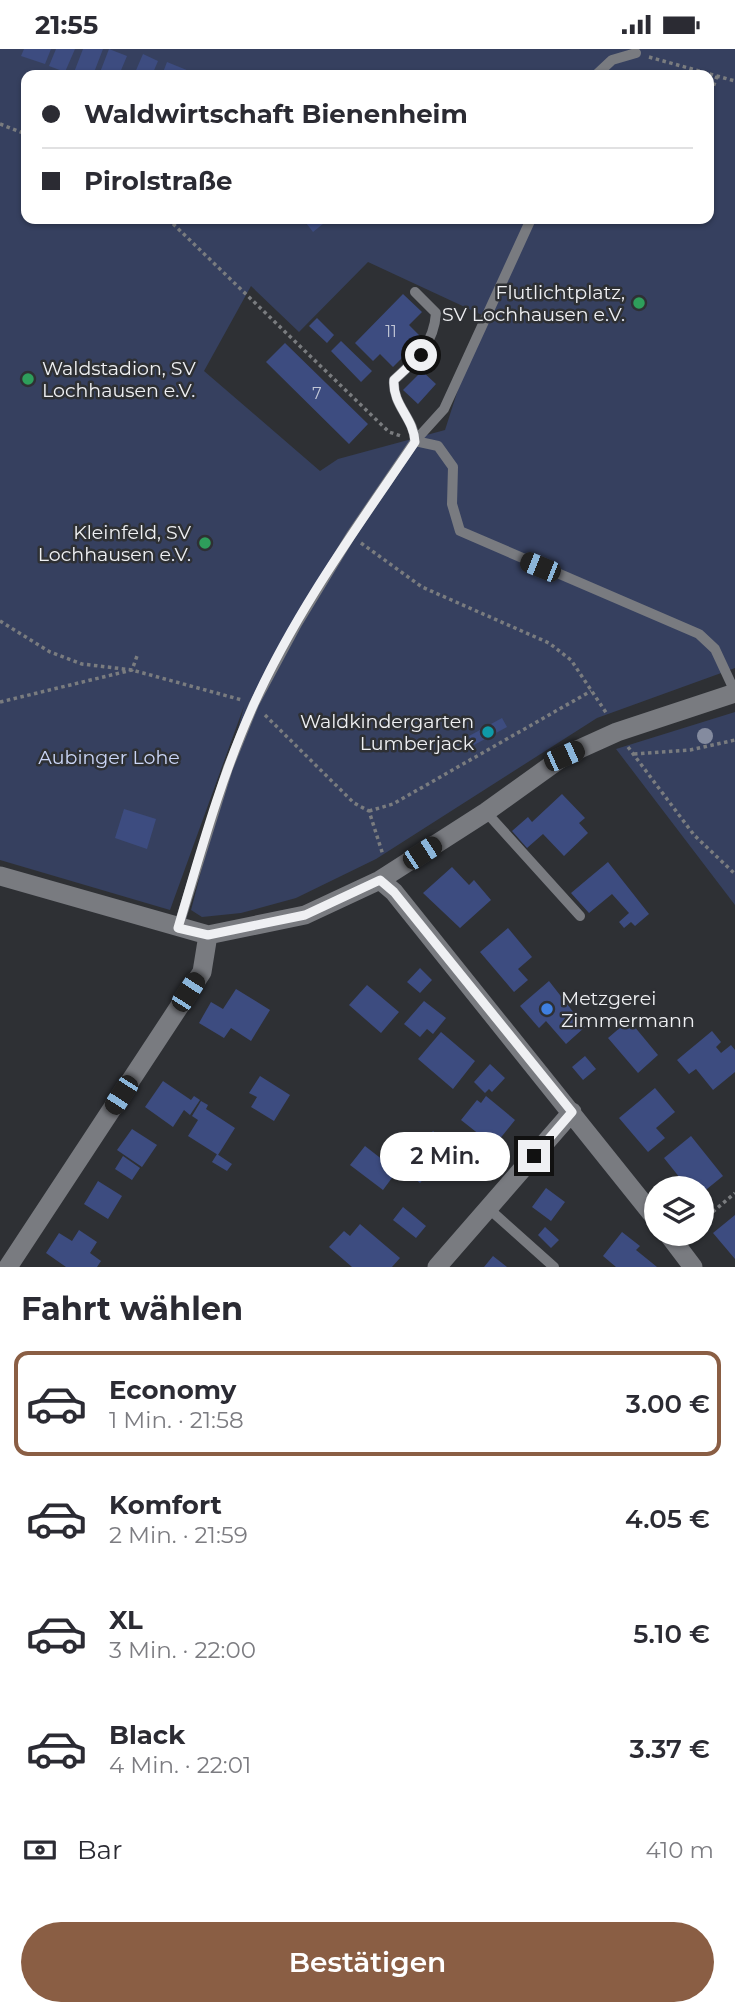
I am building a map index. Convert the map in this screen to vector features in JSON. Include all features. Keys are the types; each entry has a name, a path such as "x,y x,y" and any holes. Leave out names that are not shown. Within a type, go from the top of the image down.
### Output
{"street":[{"path":"1,878 208,935 305,915 380,880 564,756 617,731 735,692"},
{"path":"380,880 394,892 644,1204"},
{"path":"8,1267 202,972 208,935"},
{"path":"437,1267 572,1112"},
{"path":"677,1246 692,1267"}],"lane":[{"path":"601,70 612,60 636,53"},
{"path":"178,928 228,768 254,704 297,624 351,535 415,442 444,409 529,224"},
{"path":"415,292 436,313 435,330 421,355 394,380 393,393 414,427 415,442"},
{"path":"415,442 438,446 453,467 452,504 460,531 699,634 715,649 735,692"},
{"path":"486,811 580,916"},
{"path":"488,1209 554,1267"}],"path":[{"path":"636,53 697,70"},
{"path":"714,75 735,81"},
{"path":"714,86 718,76"},
{"path":"0,124 21,132"},
{"path":"173,224 389,432 415,442"},
{"path":"351,535 422,587 550,643 571,660 617,731 694,835 735,874"},
{"path":"0,621 50,652 82,664 132,670 254,704 354,803 369,811 383,853 380,880"},
{"path":"132,670 136,656"},
{"path":"0,702 132,670"},
{"path":"369,811 393,804 592,691"},
{"path":"634,754 690,750 735,740"},
{"path":"714,1211 735,1193"}],"green space":[{"name":"Aubinger Lohe","path":"0,49 735,49 735,668 597,718 376,859 296,898 241,913 202,917 191,910 244,706 170,910 0,860","holes":["368,262 482,315 445,430 338,459 320,471 204,371 251,286 299,332"]},
{"path":"735,712 735,905 616,749"}],"building":[{"path":"24,49 51,49 45,64 21,56"},
{"path":"56,49 75,49 66,70 49,66"},
{"path":"83,49 103,49 95,70 75,70"},
{"path":"109,49 127,56 121,70 101,70"},
{"path":"143,54 158,61 154,70 136,70"},
{"path":"167,62 187,70 164,70"},
{"path":"307,224 323,224 313,232"},
{"path":"403,294 422,312 409,325 422,338 393,367 380,354 373,361 355,343"},
{"path":"317,318 334,335 327,343 309,326"},
{"path":"341,341 372,371 361,382 331,351"},
{"path":"285,343 368,424 349,444 266,362"},
{"path":"422,371 436,384 418,404 403,390"},
{"name":"Waldkindergarten Lumberjack","path":"502,718 507,727 474,745 469,736"},
{"path":"562,794 585,818 579,823 588,833 564,856 543,834 527,848 512,831 528,817 532,822"},
{"path":"124,809 156,819 147,849 115,838"},
{"path":"608,862 649,914 635,926 631,922 624,928 619,922 629,913 612,894 589,913 571,893"},
{"path":"452,867 469,885 474,880 491,900 460,928 423,893"},
{"path":"508,928 532,957 518,969 528,980 514,992 480,952"},
{"path":"420,968 432,980 420,993 407,982"},
{"name":"Metzgerei Zimmermann","path":"549,981 585,1027 566,1044 546,1021 539,1028 520,1006"},
{"path":"367,985 399,1012 381,1033 349,1005"},
{"path":"236,989 270,1010 251,1041 231,1028 224,1038 199,1023 211,1002 223,1009"},
{"path":"424,1001 446,1018 433,1034 427,1029 420,1037 404,1024"},
{"path":"629,1020 658,1055 638,1073 608,1038"},
{"path":"712,1031 721,1042 716,1047 721,1053 731,1045 735,1050 735,1072 713,1090 696,1069 689,1074 677,1060"},
{"path":"441,1032 475,1061 453,1089 418,1059"},
{"path":"585,1056 596,1069 583,1080 572,1067"},
{"path":"490,1064 505,1078 492,1092 489,1089 485,1093 474,1082"},
{"path":"260,1076 290,1095 274,1121 251,1107 257,1097 249,1093"},
{"path":"163,1081 191,1100 194,1096 200,1100 190,1115 184,1110 173,1127 145,1107"},
{"path":"655,1088 675,1112 656,1128 665,1138 648,1152 619,1118"},
{"path":"486,1096 515,1120 494,1146 461,1120 477,1100 481,1103"},
{"path":"201,1101 208,1105 206,1109 235,1128 218,1155 188,1136 198,1120 192,1116"},
{"path":"132,1129 157,1145 142,1167 117,1150"},
{"path":"433,1131 451,1146 420,1183 402,1168 421,1145 416,1142 422,1135 426,1139"},
{"path":"691,1136 723,1176 714,1183 714,1176 678,1176 664,1158"},
{"path":"365,1146 397,1171 383,1190 350,1165"},
{"path":"217,1154 232,1164 227,1171 212,1162"},
{"path":"123,1156 140,1168 132,1180 115,1169"},
{"path":"98,1181 122,1196 108,1219 84,1204"},
{"path":"546,1188 565,1202 551,1221 532,1207"},
{"path":"403,1207 426,1226 416,1238 393,1220"},
{"path":"735,1215 735,1259 714,1234"},
{"path":"360,1224 400,1258 392,1267 352,1267 329,1247 344,1231 350,1236"},
{"path":"545,1227 559,1240 551,1248 538,1235"},
{"path":"79,1230 97,1242 90,1253 101,1261 97,1267 66,1267 46,1253 59,1233 72,1241"},
{"path":"622,1232 640,1246 636,1250 657,1267 616,1267 603,1256"},
{"path":"493,1256 507,1267 484,1267"}],"place":[{"name":"Flutlichtplatz, SV Lochhausen e.V.","path":"639,303"},
{"name":"Waldstadion, SV Lochhausen e.V.","path":"28,379"},
{"name":"Kleinfeld, SV Lochhausen e.V.","path":"205,543"},
{"name":"Waldkindergarten Lumberjack","path":"488,732"},
{"name":"Metzgerei Zimmermann","path":"547,1009"}],"route":[{"path":"421,355 394,380 393,393 414,427 415,442 351,535 297,624 254,704 228,768 178,928 208,935 305,915 380,880 394,892 572,1112 534,1156"}]}
